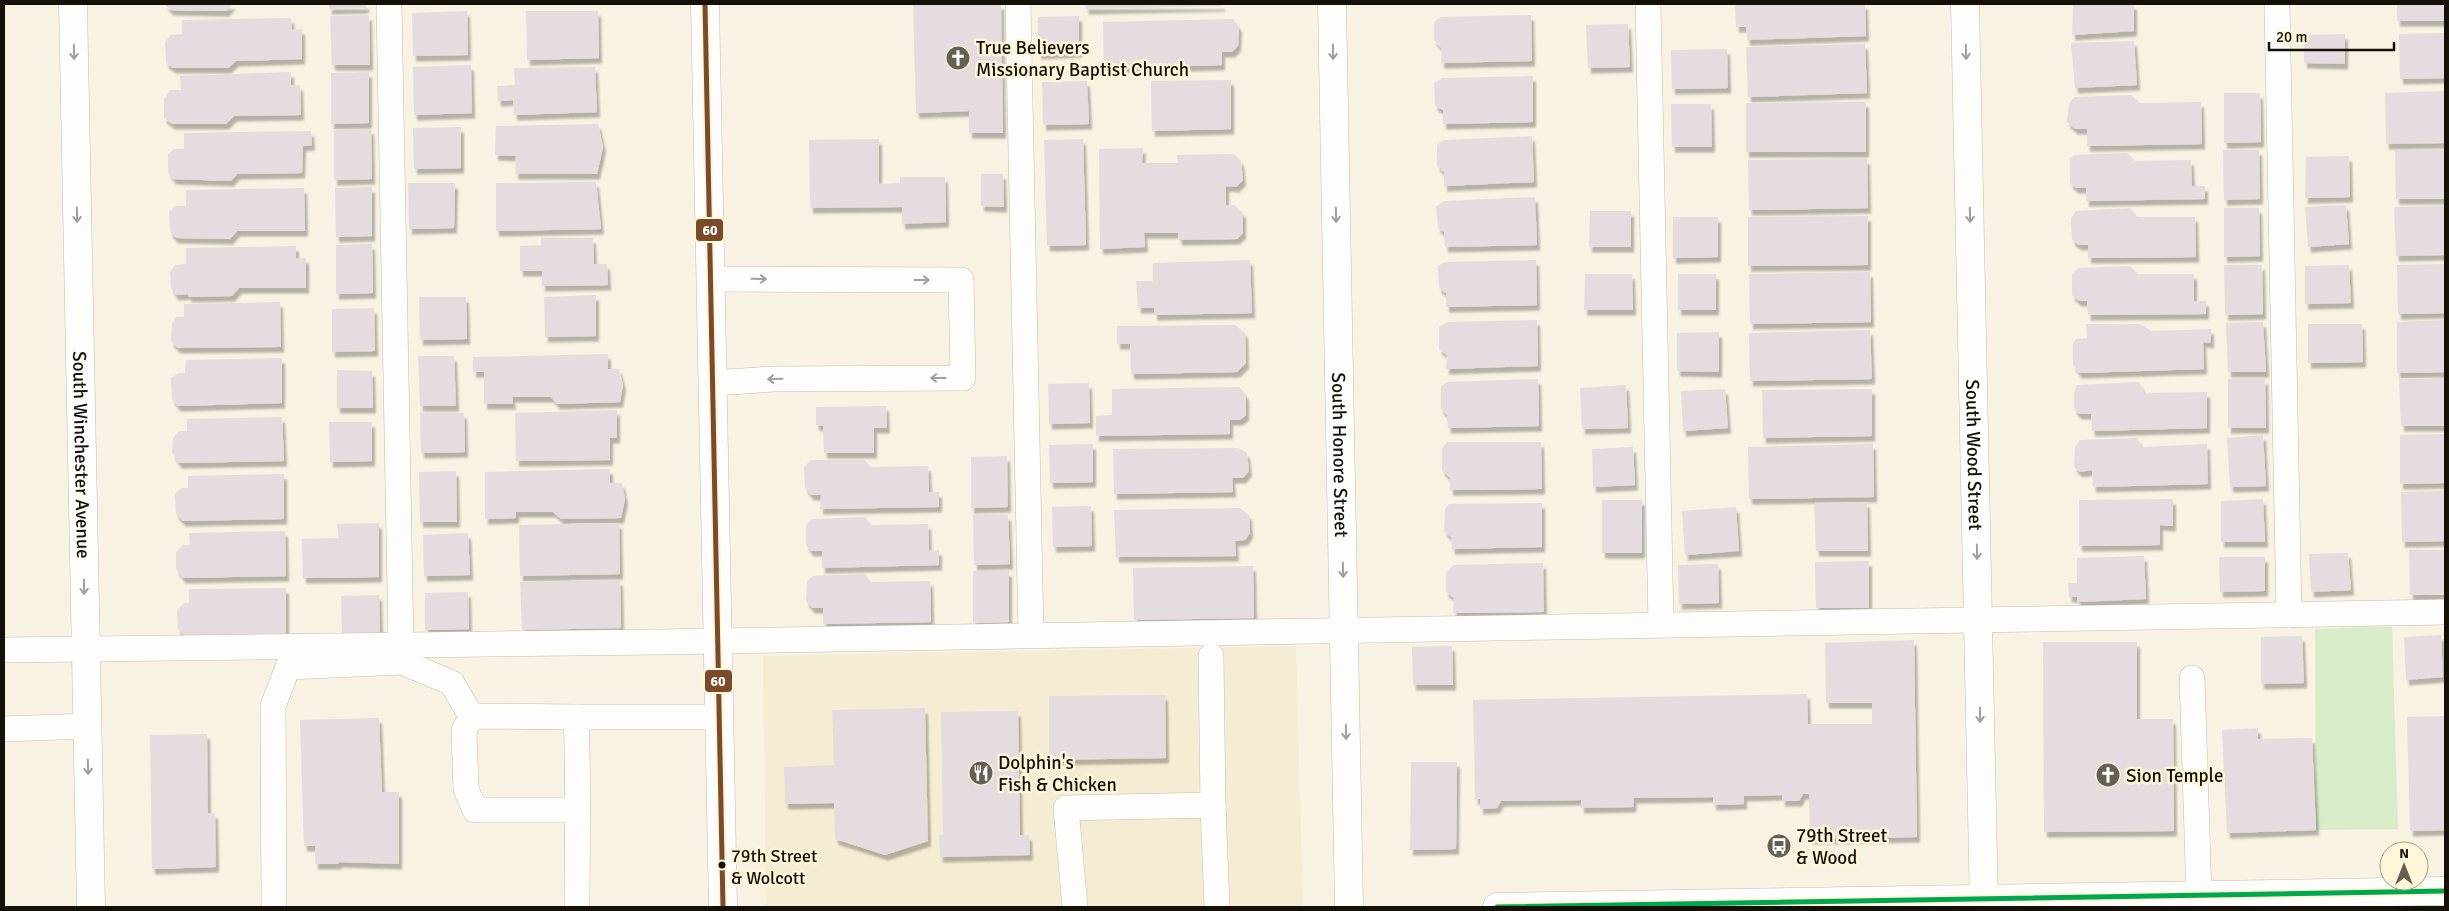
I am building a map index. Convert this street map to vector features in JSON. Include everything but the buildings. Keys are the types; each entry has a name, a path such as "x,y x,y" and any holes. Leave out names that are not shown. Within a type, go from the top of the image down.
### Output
{"street":[{"name":"South Winchester Avenue","path":"73,4 91,907"},
{"path":"705,4 724,907"},
{"name":"South Honore Street","path":"1332,4 1349,907"},
{"name":"South Wood Street","path":"1965,4 1984,903"},
{"path":"1497,907 1984,903 2199,895 2445,891"}],"lane":[{"path":"388,4 402,644"},
{"path":"1018,4 1031,635"},
{"path":"1648,4 1661,624"},
{"path":"2277,4 2290,614"},
{"path":"711,278 961,280 963,378 773,379 713,383"},
{"path":"4,650 2445,612"},
{"path":"1211,656 1213,805 1217,907"},
{"path":"274,907 272,706 288,667 402,662 452,683 471,716"},
{"path":"2192,678 2199,895"},
{"path":"471,716 720,717"},
{"path":"471,716 464,731 466,790 475,810 578,810"},
{"path":"576,717 578,810 577,907"},
{"path":"4,728 87,726"},
{"path":"1075,907 1066,808 1213,805"}],"shaded area":[{"path":"1296,646 1303,907 766,907 763,656"}],"green space":[{"path":"2392,626 2398,829 2316,830 2315,629"}],"transit line":[{"name":"60","path":"705,4 723,907"},
{"path":"1497,907 2445,891"}],"place":[{"name":"True Believers Missionary Baptist Church","path":"958,58"},
{"name":"Dolphin's Fish & Chicken","path":"981,773"},
{"name":"Sion Temple","path":"2108,775"},
{"name":"79th Street & Wood","path":"1779,846"},
{"name":"79th Street & Wolcott","path":"722,865"}]}
